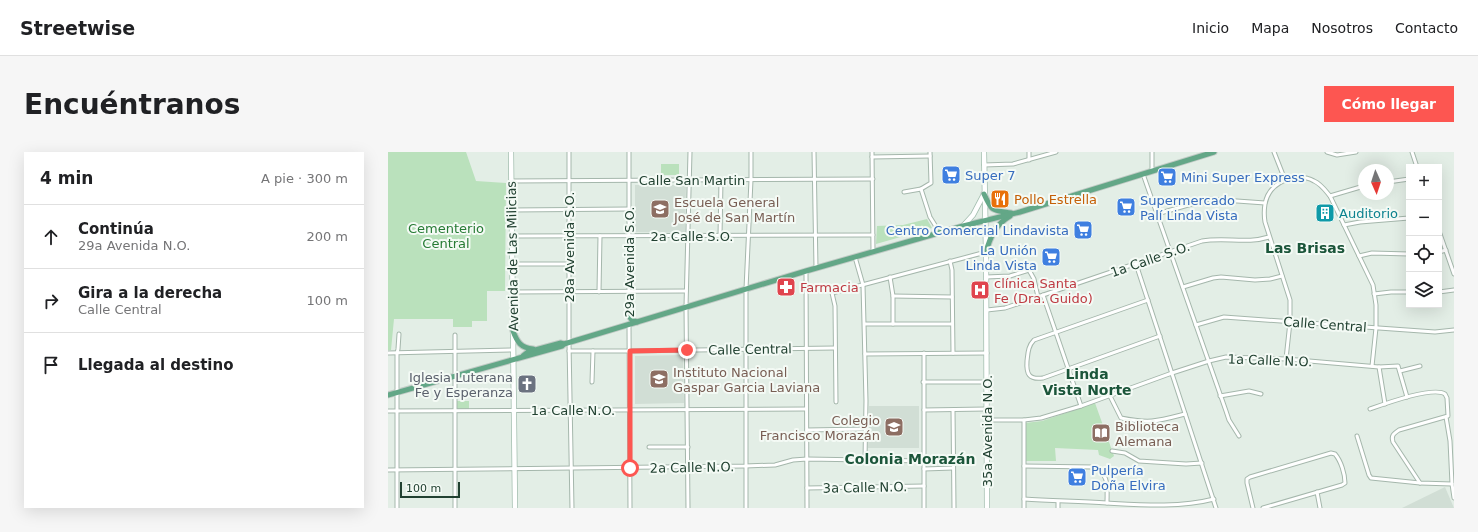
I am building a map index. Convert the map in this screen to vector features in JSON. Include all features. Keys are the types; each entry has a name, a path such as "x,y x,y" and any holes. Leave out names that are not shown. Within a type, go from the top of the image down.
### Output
{"main road":[{"name":"Avenida de Las Milicias","path":"511,152 515,508"},
{"path":"984,152 986,252"},
{"path":"388,394 562,346 567,343 816,268 937,233 1014,213 1214,152"},
{"path":"984,194 992,209 996,211 1014,213"},
{"path":"963,226 977,209 984,194"},
{"path":"986,252 992,234 997,226 1014,213"},
{"name":"35a Avenida N.O.","path":"986,252 987,508"},
{"path":"629,316 632,320 638,322"},
{"path":"512,332 520,345 529,349 542,348"},
{"path":"522,356 528,352 561,342 567,343"}],"street":[{"name":"28a Avenida S.O.","path":"569,152 569,292 567,343 569,351 572,508"},
{"name":"29a Avenida S.O.","path":"629,152 630,508"},
{"path":"688,508 686,291 690,152"},
{"path":"746,508 746,289 751,152"},
{"path":"814,152 816,268"},
{"path":"872,152 873,252"},
{"path":"903,152 903,157"},
{"path":"904,192 921,189 930,182 930,152"},
{"path":"1029,152 1029,160"},
{"path":"984,165 1013,164 1056,152"},
{"path":"1152,152 1152,171"},
{"path":"1274,152 1285,180"},
{"path":"1327,152 1337,155 1356,152"},
{"path":"1412,152 1416,164"},
{"path":"872,157 930,156"},
{"path":"1143,174 1220,396 1229,420 1239,436"},
{"path":"1286,359 1290,322 1290,300 1265,222 1265,203 1272,189 1285,180 1295,177 1306,177 1315,181 1324,188 1330,196 1372,285 1376,328 1372,366"},
{"name":"Calle San Martin","path":"511,181 873,179"},
{"path":"1394,181 1406,179"},
{"path":"720,236 721,180"},
{"path":"1330,196 1358,188"},
{"path":"921,189 937,233"},
{"path":"1157,214 1209,199 1265,203"},
{"path":"512,210 629,209"},
{"path":"1344,225 1366,221 1406,218"},
{"name":"2a Calle S.O.","path":"512,236 873,235"},
{"path":"599,292 600,236"},
{"path":"1441,236 1454,274"},
{"name":"1a Calle S.O.","path":"986,310 1005,308 1202,241 1212,240 1248,242 1269,237"},
{"path":"1442,251 1446,250"},
{"path":"836,402 835,306 832,293 950,260 986,252"},
{"path":"1359,256 1372,253 1406,254"},
{"path":"855,257 863,285 866,429 865,460"},
{"path":"950,260 952,270 953,353"},
{"path":"512,264 569,264"},
{"path":"1136,264 1216,508"},
{"path":"986,276 1010,276 1029,270 1034,279 1038,297"},
{"path":"806,271 807,508"},
{"path":"1183,288 1213,278 1221,277 1270,280 1282,276"},
{"path":"890,277 894,296 893,324"},
{"path":"1442,292 1454,290"},
{"path":"512,292 686,291"},
{"path":"1374,294 1406,292"},
{"path":"1043,295 1081,406"},
{"path":"894,296 952,297"},
{"path":"1148,300 1034,340 1028,349 1026,369 1028,374 1037,379 1160,336"},
{"name":"Calle Central","path":"1196,325 1224,317 1435,332 1454,330"},
{"path":"864,324 952,324"},
{"path":"397,508 396,353 398,349 399,334"},
{"path":"455,335 455,508"},
{"name":"Calle Central","path":"569,351 835,348"},
{"path":"388,354 514,350"},
{"path":"592,382 593,351"},
{"path":"865,354 987,353"},
{"path":"924,354 924,508"},
{"name":"1a Calle N.O.","path":"986,420 1024,420 1041,418 1081,406 1172,373 1226,357 1286,359 1379,367 1396,365 1400,371"},
{"path":"1407,397 1400,371 1420,366"},
{"path":"1379,367 1385,404"},
{"path":"923,382 987,382"},
{"path":"1220,396 1249,391 1261,394"},
{"path":"1370,409 1407,397 1442,392 1447,398 1449,413 1446,418 1450,441 1454,498"},
{"path":"1110,396 1122,418 1147,422 1158,421 1185,414"},
{"name":"1a Calle N.O.","path":"388,411 806,409"},
{"path":"924,410 986,410"},
{"path":"953,410 954,508"},
{"path":"1420,483 1393,442 1393,433 1399,430 1446,418"},
{"path":"1024,420 1024,508"},
{"path":"807,430 866,429"},
{"path":"1357,436 1369,475 1372,478 1420,483 1452,484"},
{"path":"1450,441 1454,438"},
{"path":"649,447 688,447"},
{"path":"1112,451 1125,453 1139,461 1186,464 1202,463"},
{"path":"1253,508 1247,483 1247,479 1250,477 1331,453 1338,457 1345,478 1345,483 1263,508"},
{"name":"2a Calle N.O.","path":"388,470 745,466 775,465 793,460 807,459 924,461"},
{"path":"1024,466 1093,467 1100,470 1105,475 1107,482 1107,503"},
{"path":"924,469 953,468"},
{"name":"3a Calle N.O.","path":"807,488 924,486"},
{"path":"1317,492 1320,508"},
{"path":"1024,499 1159,507 1197,504 1214,500"},
{"path":"1058,502 1058,508"},
{"path":"1090,502 1090,508"}],"shaded area":[{"name":"Escuela General José de San Martín","path":"635,185 686,185 685,233 635,232"},
{"name":"Instituto Nacional Gaspar Garcia Laviana","path":"683,355 684,403 635,404 635,356"},
{"name":"Colegio Francisco Morazán","path":"869,406 919,406 919,448 868,448"},
{"path":"1445,487 1454,508 1402,508"}],"green space":[{"name":"Cementerio Central","path":"388,152 466,152 476,181 506,183 505,291 487,291 487,321 472,321 472,327 453,327 453,319 394,319 391,350 388,350"},
{"path":"661,164 679,164 679,175 661,175"},
{"path":"927,219 932,228 876,244 877,226 903,225"},
{"path":"456,401 469,401 469,409 456,409"},
{"path":"1095,403 1114,456 1110,459 1099,455 1098,450 1055,448 1056,461 1026,461 1025,423 1042,421"}],"place":[{"name":"Super 7","path":"951,175"},
{"name":"Mini Super Express","path":"1167,177"},
{"name":"Pollo Estrella","path":"1000,199"},
{"name":"Supermercado Palí Linda Vista","path":"1126,207"},
{"name":"Escuela General José de San Martín","path":"660,209"},
{"name":"Auditorio","path":"1325,213"},
{"name":"Centro Comercial Lindavista","path":"1083,230"},
{"name":"La Unión Linda Vista","path":"1051,257"},
{"name":"Farmacia","path":"786,287"},
{"name":"clínica Santa Fe (Dra. Guido)","path":"980,290"},
{"name":"Instituto Nacional Gaspar Garcia Laviana","path":"659,379"},
{"name":"Iglesia Luterana Fe y Esperanza","path":"527,384"},
{"name":"Colegio Francisco Morazán","path":"894,427"},
{"name":"Biblioteca Alemana","path":"1101,433"},
{"name":"Pulpería Doña Elvira","path":"1077,477"}],"district":[{"name":"Las Brisas","path":"1305,248"},
{"name":"Linda Vista Norte","path":"1087,382"},
{"name":"Colonia Morazán","path":"910,459"}],"route":[{"path":"630,468 630,351 687,350"}]}
